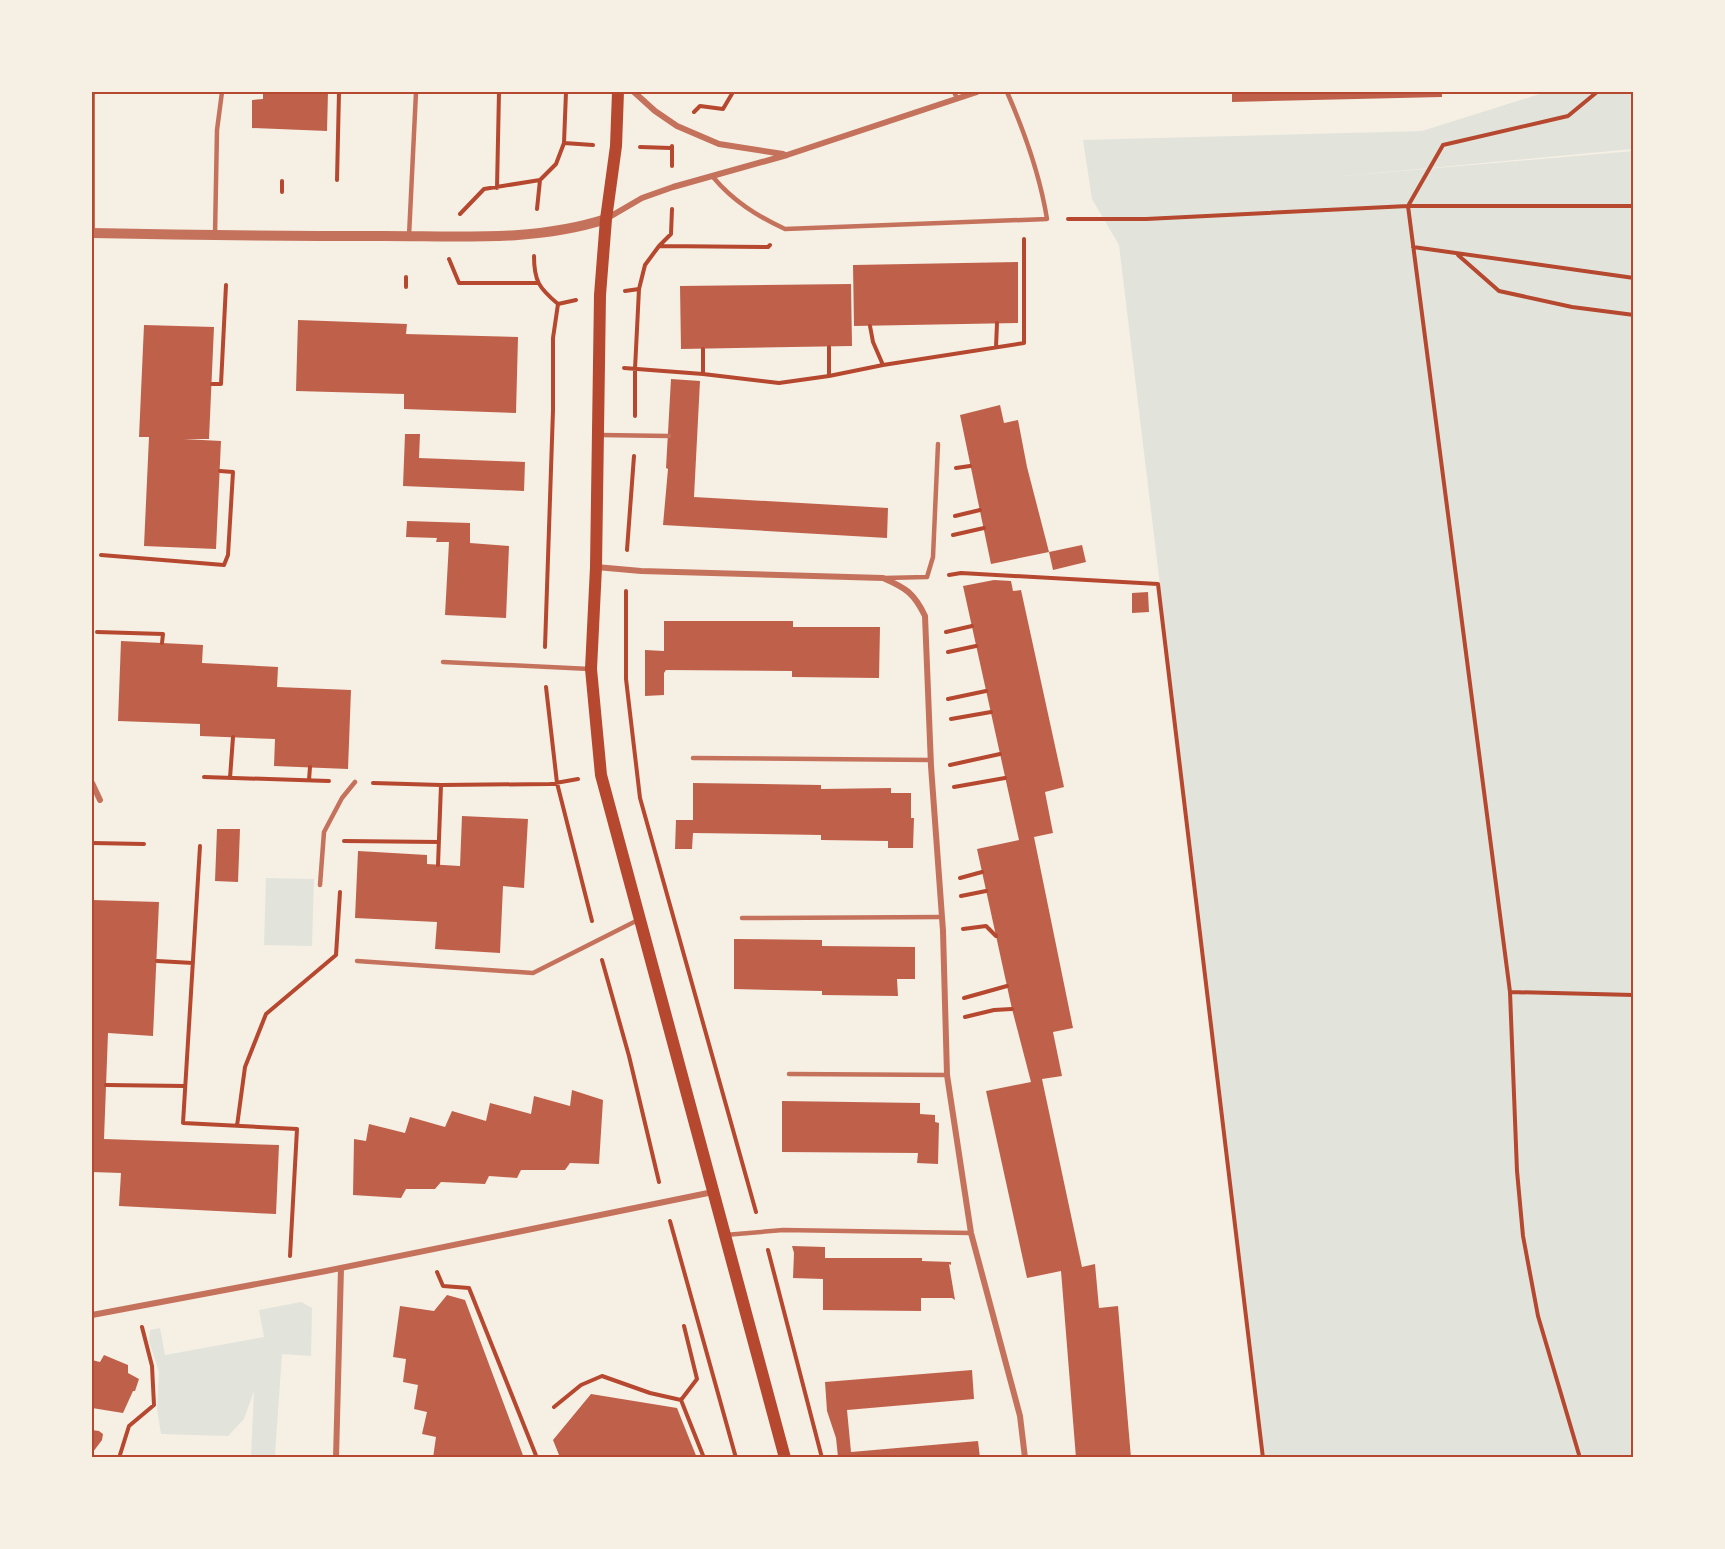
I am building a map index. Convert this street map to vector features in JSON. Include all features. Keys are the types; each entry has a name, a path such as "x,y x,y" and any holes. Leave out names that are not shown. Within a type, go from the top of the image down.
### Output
{"main road":[{"path":"618,92 616,146 606,219 600,295 598,366 596,567 591,669 601,775 785,1458"}],"street":[{"path":"92,92 92,235 215,236 535,235 580,227 606,219 642,198 673,187 787,155 955,95 977,92"},
{"path":"634,92 655,111 678,126 718,144 787,155"},
{"path":"596,567 626,570 883,578 904,587 917,599 924,616 931,763 943,931 947,1075 971,1233 1020,1416 1025,1458"},
{"path":"92,783 100,800"},
{"path":"92,1316 342,1268 712,1192"},
{"path":"336,1458 342,1268"}],"lane":[{"path":"215,236 216,130 222,92"},
{"path":"409,236 416,92"},
{"path":"713,177 727,194 764,219 785,229 1047,219 1024,131 1007,92"},
{"path":"597,435 669,436"},
{"path":"883,578 927,577 933,557 938,444"},
{"path":"443,662 591,669"},
{"path":"693,758 931,763"},
{"path":"320,885 324,832 342,798 355,782"},
{"path":"742,918 942,917"},
{"path":"357,961 533,973 640,918"},
{"path":"789,1074 947,1075"},
{"path":"724,1235 783,1230 971,1233"}],"path":[{"path":"336,180 339,92"},
{"path":"497,188 500,92"},
{"path":"484,189 540,180 556,164 564,143 566,92"},
{"path":"678,126 700,106 723,109 734,92"},
{"path":"1580,1458 1538,1316 1523,1236 1517,1171 1509,992 1408,206 1443,145 1568,116 1597,92"},
{"path":"628,291 639,289 645,265 671,234 672,148"},
{"path":"282,181 282,192"},
{"path":"1047,219 1146,219 1408,206 1634,206"},
{"path":"598,366 703,374 779,383 1024,343 1024,220"},
{"path":"659,246 768,247 785,229"},
{"path":"1413,248 1634,278"},
{"path":"1457,255 1499,291 1572,307 1634,315"},
{"path":"406,277 406,286"},
{"path":"459,283 537,283 558,304"},
{"path":"212,384 221,384 226,285"},
{"path":"558,304 567,301"},
{"path":"558,304 553,338 550,514 544,667 557,783 665,1202 736,1458"},
{"path":"996,347 997,323"},
{"path":"870,326 873,342 883,365"},
{"path":"829,347 829,376"},
{"path":"703,349 703,374"},
{"path":"101,555 224,565 228,555 233,472 220,471"},
{"path":"934,540 984,528"},
{"path":"626,570 626,679 640,798 763,1232 822,1458"},
{"path":"927,577 961,573 1158,584 1263,1458"},
{"path":"97,632 163,634 162,643"},
{"path":"926,657 976,646"},
{"path":"929,703 986,691"},
{"path":"929,722 991,712"},
{"path":"230,778 233,737"},
{"path":"931,763 957,765 1000,754"},
{"path":"309,780 310,768"},
{"path":"204,777 441,785 557,783 601,775"},
{"path":"933,791 1005,778"},
{"path":"438,865 441,785"},
{"path":"342,852 343,841 439,842"},
{"path":"92,843 144,844"},
{"path":"200,846 183,1124 297,1129 289,1278"},
{"path":"237,1126 244,1067 266,1014 336,955 340,886"},
{"path":"943,931 986,926 996,936"},
{"path":"157,962 193,963"},
{"path":"946,1003 1007,986"},
{"path":"1509,992 1634,995"},
{"path":"946,1022 994,1010 1012,1009"},
{"path":"106,1085 185,1086"},
{"path":"437,1272 443,1286 469,1288 537,1457 543,1458"},
{"path":"681,1400 698,1379 684,1326"},
{"path":"119,1458 129,1426 154,1405 152,1366 142,1328"},
{"path":"554,1407 580,1385 602,1376 650,1393 681,1400"},
{"path":"681,1400 704,1458"}],"shaded area":[{"path":"1546,92 1633,92 1633,149 1344,176 1633,151 1633,1457 1265,1457 1119,245 1092,199 1083,140 1422,131"},
{"path":"266,878 314,879 312,946 264,945"},
{"path":"301,1302 312,1308 311,1356 282,1354 275,1455 299,1457 251,1457 254,1391 244,1419 228,1436 161,1434 157,1409 159,1372 149,1341 150,1330 160,1328 165,1355 264,1337 259,1310"}],"building":[{"path":"263,92 328,92 327,131 252,128 252,100 263,99"},
{"path":"1232,92 1442,92 1442,97 1232,102"},
{"path":"1018,262 1018,323 854,326 853,265"},
{"path":"851,284 852,346 681,349 680,286"},
{"path":"298,320 407,324 406,334 518,337 516,413 404,409 404,394 296,391"},
{"path":"144,325 214,327 209,439 184,439 221,441 216,549 144,546 149,437 139,437"},
{"path":"671,379 700,381 694,497 888,508 887,538 663,525 668,469 666,468"},
{"path":"1000,405 1004,423 1018,420 1027,467 1049,552 991,564 960,415"},
{"path":"405,434 420,434 419,458 525,462 524,491 403,486"},
{"path":"407,521 470,523 470,543 509,546 506,618 445,615 449,542 436,542 437,538 406,537"},
{"path":"1082,545 1086,562 1053,570 1049,552"},
{"path":"994,580 1011,581 1013,591 1021,590 1064,787 1045,792 1053,833 1034,837 1073,1028 1053,1032 1062,1076 1042,1079 1082,1267 1095,1264 1099,1308 1118,1306 1131,1458 1076,1458 1061,1271 1027,1278 986,1091 1031,1082 1012,1009 977,849 1019,840 963,586"},
{"path":"1148,592 1149,612 1132,613 1132,593"},
{"path":"664,621 793,621 793,627 880,627 879,678 792,677 792,671 666,670 664,695 645,696 645,650 664,651"},
{"path":"121,641 203,645 202,663 278,667 277,687 351,690 348,769 274,766 275,739 200,736 200,724 118,721"},
{"path":"693,783 821,785 821,789 891,788 891,793 911,793 911,818 914,818 913,848 888,848 888,841 821,840 821,835 693,833 692,849 675,849 676,820 693,820"},
{"path":"462,816 528,819 524,888 503,886 500,953 435,949 437,922 355,918 358,851 427,855 427,864 460,866"},
{"path":"217,829 240,829 238,882 215,881"},
{"path":"92,900 159,902 153,1036 108,1033 104,1139 279,1145 276,1214 119,1206 121,1173 92,1172"},
{"path":"734,939 822,940 822,946 915,947 915,979 897,979 898,996 822,995 822,991 734,989"},
{"path":"572,1090 603,1100 599,1164 570,1163 565,1170 521,1170 517,1178 489,1176 485,1184 441,1182 435,1189 406,1189 401,1198 353,1195 354,1139 366,1141 369,1124 405,1133 410,1117 445,1127 452,1111 486,1121 490,1103 531,1114 534,1096 570,1106"},
{"path":"782,1101 920,1103 920,1114 935,1115 935,1122 939,1123 938,1164 917,1163 918,1153 782,1152"},
{"path":"792,1246 825,1247 825,1258 922,1258 922,1261 951,1262 951,1265 949,1264 955,1300 952,1298 921,1298 921,1311 823,1310 823,1279 793,1278"},
{"path":"447,1295 465,1300 524,1458 433,1458 436,1437 422,1434 427,1412 414,1409 418,1385 403,1382 406,1359 393,1357 400,1306 434,1311"},
{"path":"104,1355 128,1365 128,1373 139,1379 123,1413 92,1408 92,1360 100,1362"},
{"path":"972,1370 974,1399 847,1410 851,1452 978,1441 980,1458 838,1457 836,1438 827,1411 825,1382"},
{"path":"591,1394 677,1408 697,1458 591,1458 559,1455 553,1440"},
{"path":"92,1430 103,1434 102,1440 93,1452 94,1458 92,1458"}]}
